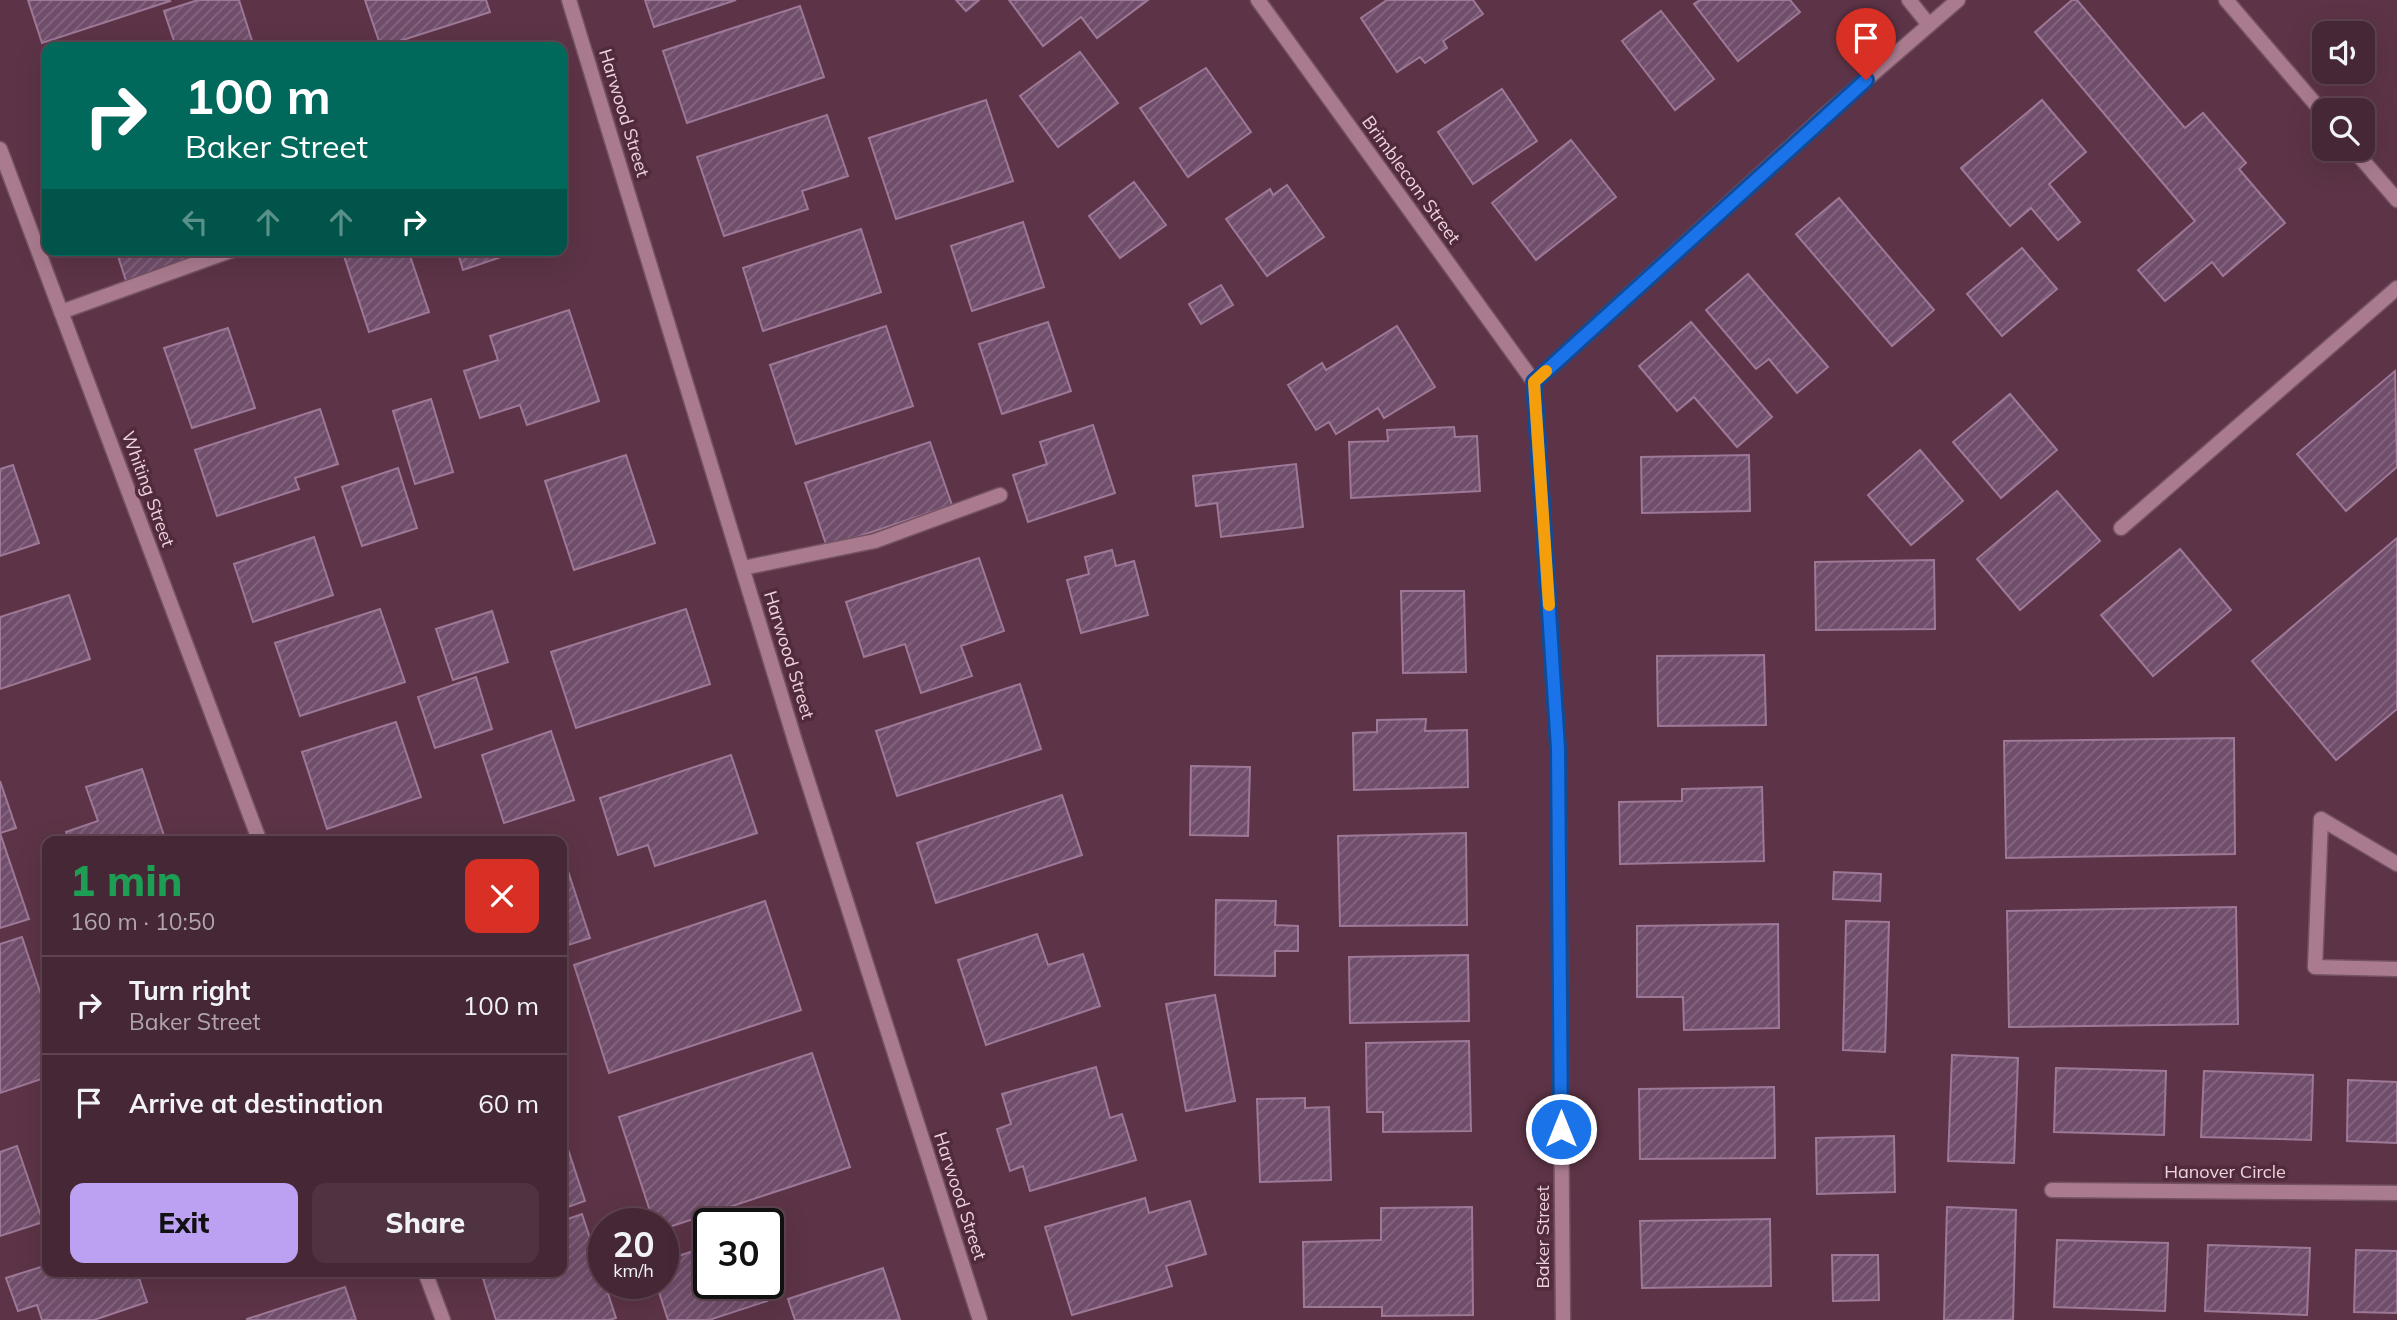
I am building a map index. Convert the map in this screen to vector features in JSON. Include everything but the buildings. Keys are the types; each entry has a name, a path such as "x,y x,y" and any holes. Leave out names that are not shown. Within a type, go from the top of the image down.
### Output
{"street":[{"name":"Harwood Street","path":"569,0 743,568 980,1320"},
{"name":"Brimblecom Street","path":"1258,0 1534,382"},
{"path":"1909,0 1929,26"},
{"path":"1534,382 1824,116 1958,0"},
{"path":"2226,0 2312,100"},
{"name":"Whiting Street","path":"0,149 258,836"},
{"path":"2363,161 2397,200"},
{"path":"61,313 217,256"},
{"path":"2121,528 2397,288"},
{"name":"Baker Street","path":"1534,382 1558,748 1563,1320"},
{"path":"743,568 875,541 1000,495"},
{"path":"2397,864 2321,819 2315,967 2397,969"},
{"name":"Hanover Circle","path":"2052,1190 2397,1193"},
{"path":"427,1277 443,1320"}],"slow traffic":[{"path":"1546,371 1534,382 1549,605"}],"route":[{"path":"1561,1129 1558,748 1534,382 1866,80"}]}
